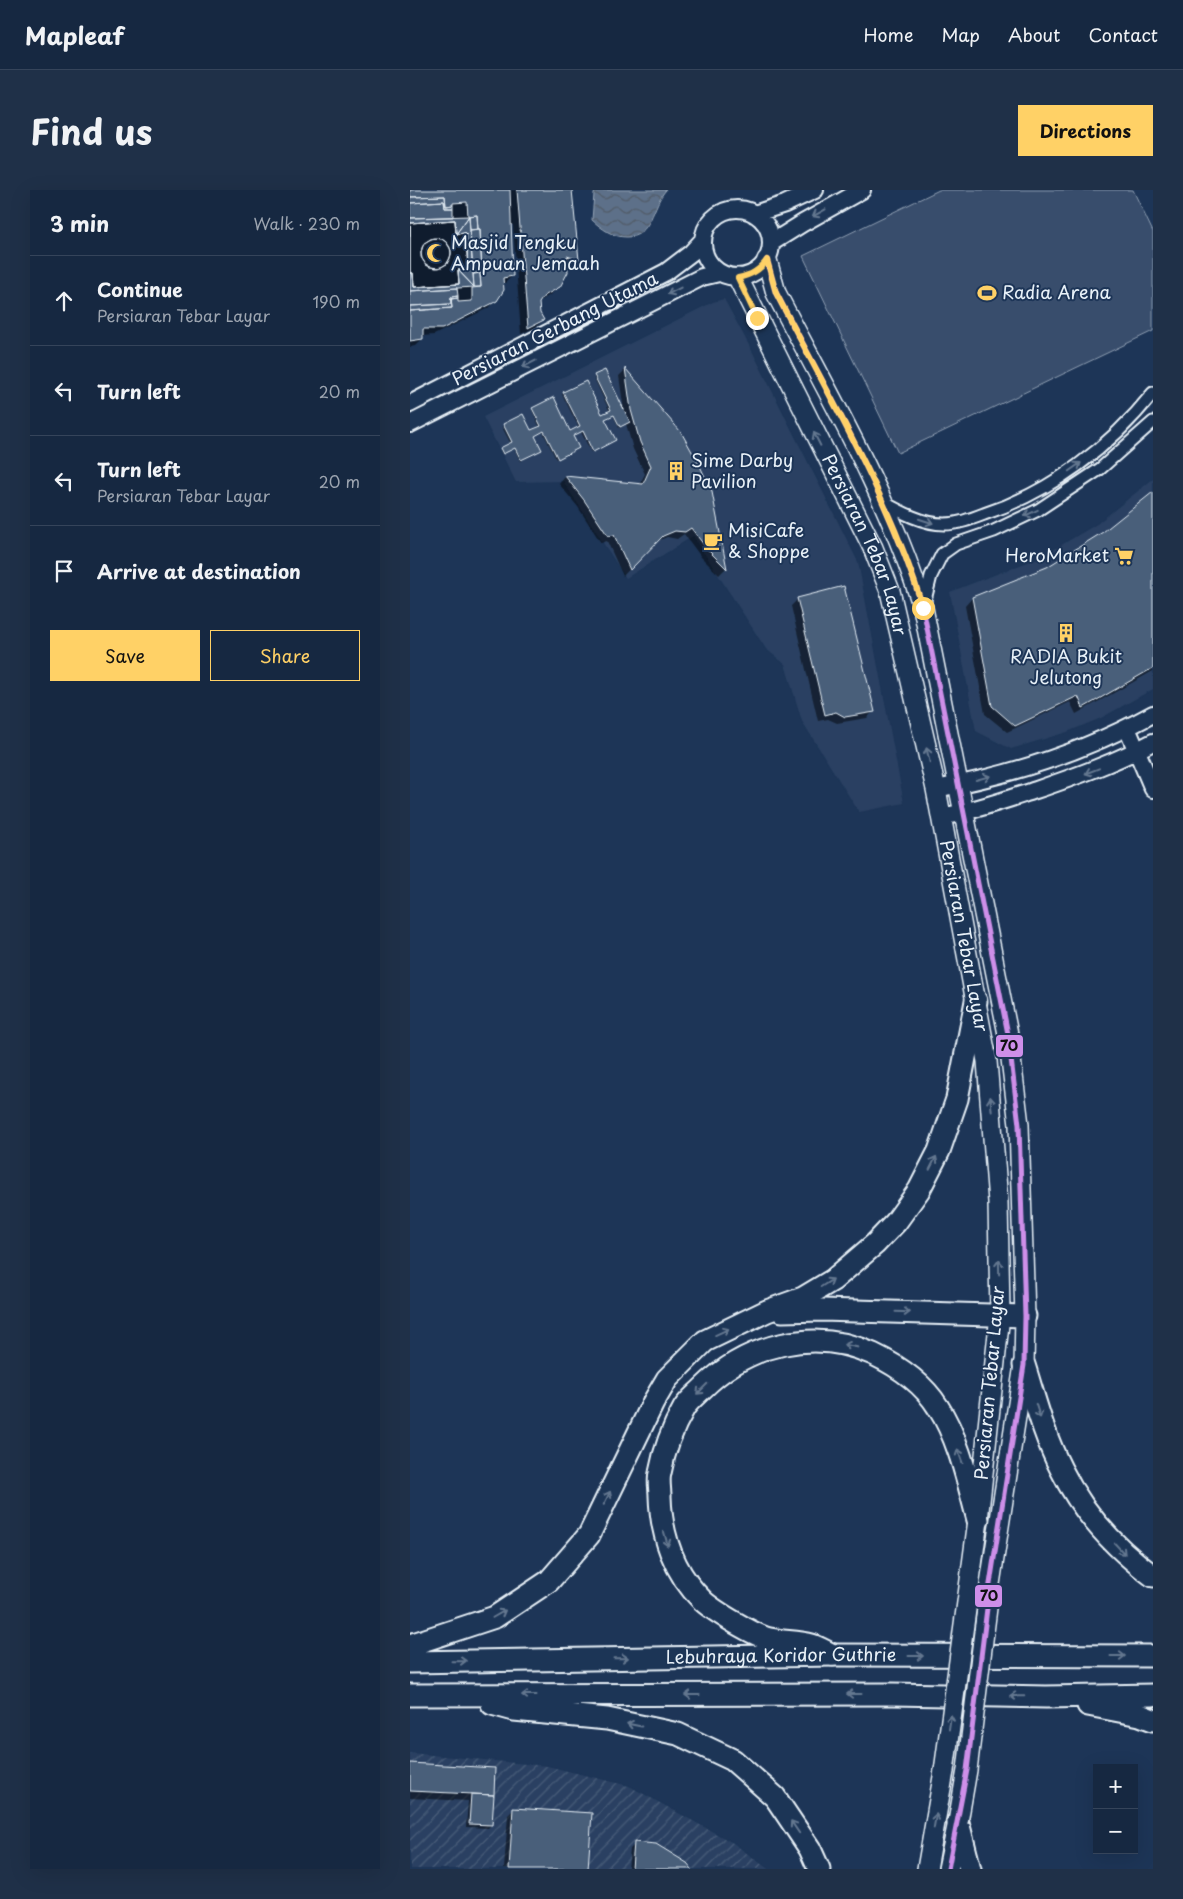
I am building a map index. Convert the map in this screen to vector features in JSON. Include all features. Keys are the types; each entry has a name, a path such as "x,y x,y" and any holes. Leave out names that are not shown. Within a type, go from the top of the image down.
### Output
{"highway":[{"path":"410,1645 495,1617 549,1581 588,1535 652,1403 667,1379 705,1341 767,1311 803,1298 833,1280 875,1244 896,1222 919,1190 939,1151 957,1099 976,1002"},
{"path":"767,1311 822,1310 1025,1316"},
{"path":"832,1655 812,1645 767,1639 726,1617 703,1601 685,1578 670,1553 660,1518 659,1474 670,1440 685,1406 710,1380 730,1365 757,1352 799,1341 822,1340 857,1347 892,1363 918,1384 938,1407 960,1456 978,1520"},
{"path":"1024,1364 1045,1432 1061,1471 1092,1518 1127,1556 1153,1576"},
{"name":"Lebuhraya Koridor Guthrie","path":"410,1662 832,1655 1153,1656"},
{"name":"Lebuhraya Koridor Guthrie","path":"410,1695 1153,1695"},
{"path":"454,1696 514,1710 607,1719 678,1734 702,1745 733,1760 775,1797 810,1849 819,1869"},
{"path":"1046,1696 1140,1715 1153,1720"},
{"path":"958,1822 970,1869"}],"main road":[{"name":"Persiaran Gerbang Utama","path":"410,404 666,272 691,253 702,240 705,230 711,221 719,214 729,210 740,209 754,214 784,204 815,190"},
{"path":"702,240 706,259 720,273 738,278 750,275 760,269 769,251 803,222 862,190"},
{"path":"754,214 765,223 769,230 769,251"},
{"name":"Persiaran Tebar Layar","path":"769,251 776,293 882,501 913,575 923,608 1008,1034 1020,1125 1025,1316 1024,1364 990,1584 967,1770 948,1869"},
{"name":"Persiaran Gerbang Utama","path":"410,424 702,277 720,273"},
{"name":"Persiaran Tebar Layar","path":"738,278 879,561 890,591 936,788 987,1060 998,1202 1000,1315 978,1520 944,1771 927,1869"},
{"path":"936,788 957,785 1060,756 1127,728 1153,714"},
{"path":"1127,728 1153,788"},
{"path":"941,817 963,813 1078,776 1108,765 1153,742"}],"street":[{"path":"882,501 900,512 933,524 964,521 999,509 1029,496 1098,450 1133,417 1153,393"},
{"path":"923,608 931,576 942,554 956,544 994,530 1038,510 1100,469 1153,422"}],"shaded area":[{"name":"Radia Arena","path":"939,190 1133,190 1153,232 1153,331 898,453 803,256"},
{"path":"724,299 858,562 904,803 859,812 802,721 785,664 766,649 693,536 626,578 563,481 516,482 483,417 713,302"},
{"name":"RADIA Bukit Jelutong","path":"1153,479 1153,689 1101,718 1067,732 1011,749 976,731 950,592 1041,557 1097,524"},
{"path":"410,1753 547,1766 629,1786 733,1843 768,1869 410,1869"}],"water":[{"path":"596,190 666,190 661,196 646,227 635,236 626,237 608,232 592,220"}],"building":[{"path":"410,190 510,190 513,276 503,278 504,290 497,301 442,329 423,329 423,339 410,341 410,311 452,308 451,299 458,298 458,302 472,301 472,288 481,287 480,273 482,273 480,229 478,229 477,215 468,216 467,202 453,203 453,205 446,206 445,196 410,197"},
{"path":"517,190 572,190 579,260 567,256 568,272 560,287 544,296 539,303 540,313 544,320 528,328"},
{"path":"445,196 446,206 453,205 453,208 445,208 444,201 410,203 410,197"},
{"path":"444,201 445,208 453,208 453,217 410,218 410,203"},
{"path":"477,215 478,229 470,230 469,216"},
{"path":"469,216 474,287 458,270 468,269 466,233 456,234"},
{"path":"469,216 456,234 455,220 410,223 410,218"},
{"path":"455,220 456,234 466,233 468,269 458,270 459,284 414,287 413,273 410,273 410,223","holes":["433,238 442,239 451,250 447,264 439,268 426,265 421,257 424,243"]},
{"path":"455,220 456,234 466,233 468,269 458,270 459,284 414,287 413,273 410,273 410,223"},
{"path":"480,229 482,273 473,274 470,230"},
{"name":"Masjid Tengku Ampuan Jemaah","path":"436,238 447,242 451,253 447,264 436,268 425,264 421,253 425,242"},
{"path":"458,270 474,287 410,291 410,273 413,273 414,287 459,284"},
{"path":"480,273 481,287 474,287 473,274"},
{"path":"457,288 458,296 451,297 451,304 410,306 410,291"},
{"path":"451,299 452,308 410,311 410,306 451,304"},
{"name":"Sime Darby Pavilion","path":"625,368 681,432 700,466 712,492 727,569 708,550 691,528 685,532 675,531 663,536 630,570 614,535 608,536 565,476 643,484 651,466 640,442 631,410"},
{"path":"605,370 630,422 620,427 614,415 605,419 616,440 593,452 583,431 573,436 579,448 558,459 544,431 535,436 542,450 521,460 515,448 503,454 500,448 512,442 503,424 523,414 531,430 541,426 532,408 554,397 570,431 580,426 563,392 586,381 602,414 611,410 594,375"},
{"name":"RADIA Bukit Jelutong","path":"1153,492 1153,668 1083,708 1078,696 1015,726 992,706 972,597 1047,567 1103,532"},
{"path":"844,586 875,712 845,717 836,712 825,715 797,598"},
{"path":"410,1763 495,1768 494,1795 410,1791"},
{"path":"471,1794 494,1795 492,1825 469,1824"},
{"path":"513,1808 592,1813 588,1869 509,1869"},
{"path":"634,1842 656,1844 687,1863 692,1869 632,1869"}],"transit line":[{"name":"70","path":"767,260 776,293 857,448 894,527 923,608 1008,1034 1019,1125 1025,1316 1024,1365 990,1584 967,1770 948,1869"}],"place":[{"name":"Masjid Tengku Ampuan Jemaah","path":"436,253"},
{"name":"Radia Arena","path":"987,293"},
{"name":"Sime Darby Pavilion","path":"676,471"},
{"name":"MisiCafe & Shoppe","path":"713,541"},
{"name":"HeroMarket","path":"1124,556"},
{"name":"RADIA Bukit Jelutong","path":"1066,633"}],"route":[{"path":"757,318 738,278 750,275 760,269 767,260 776,293 882,501 913,575 923,608"}]}
